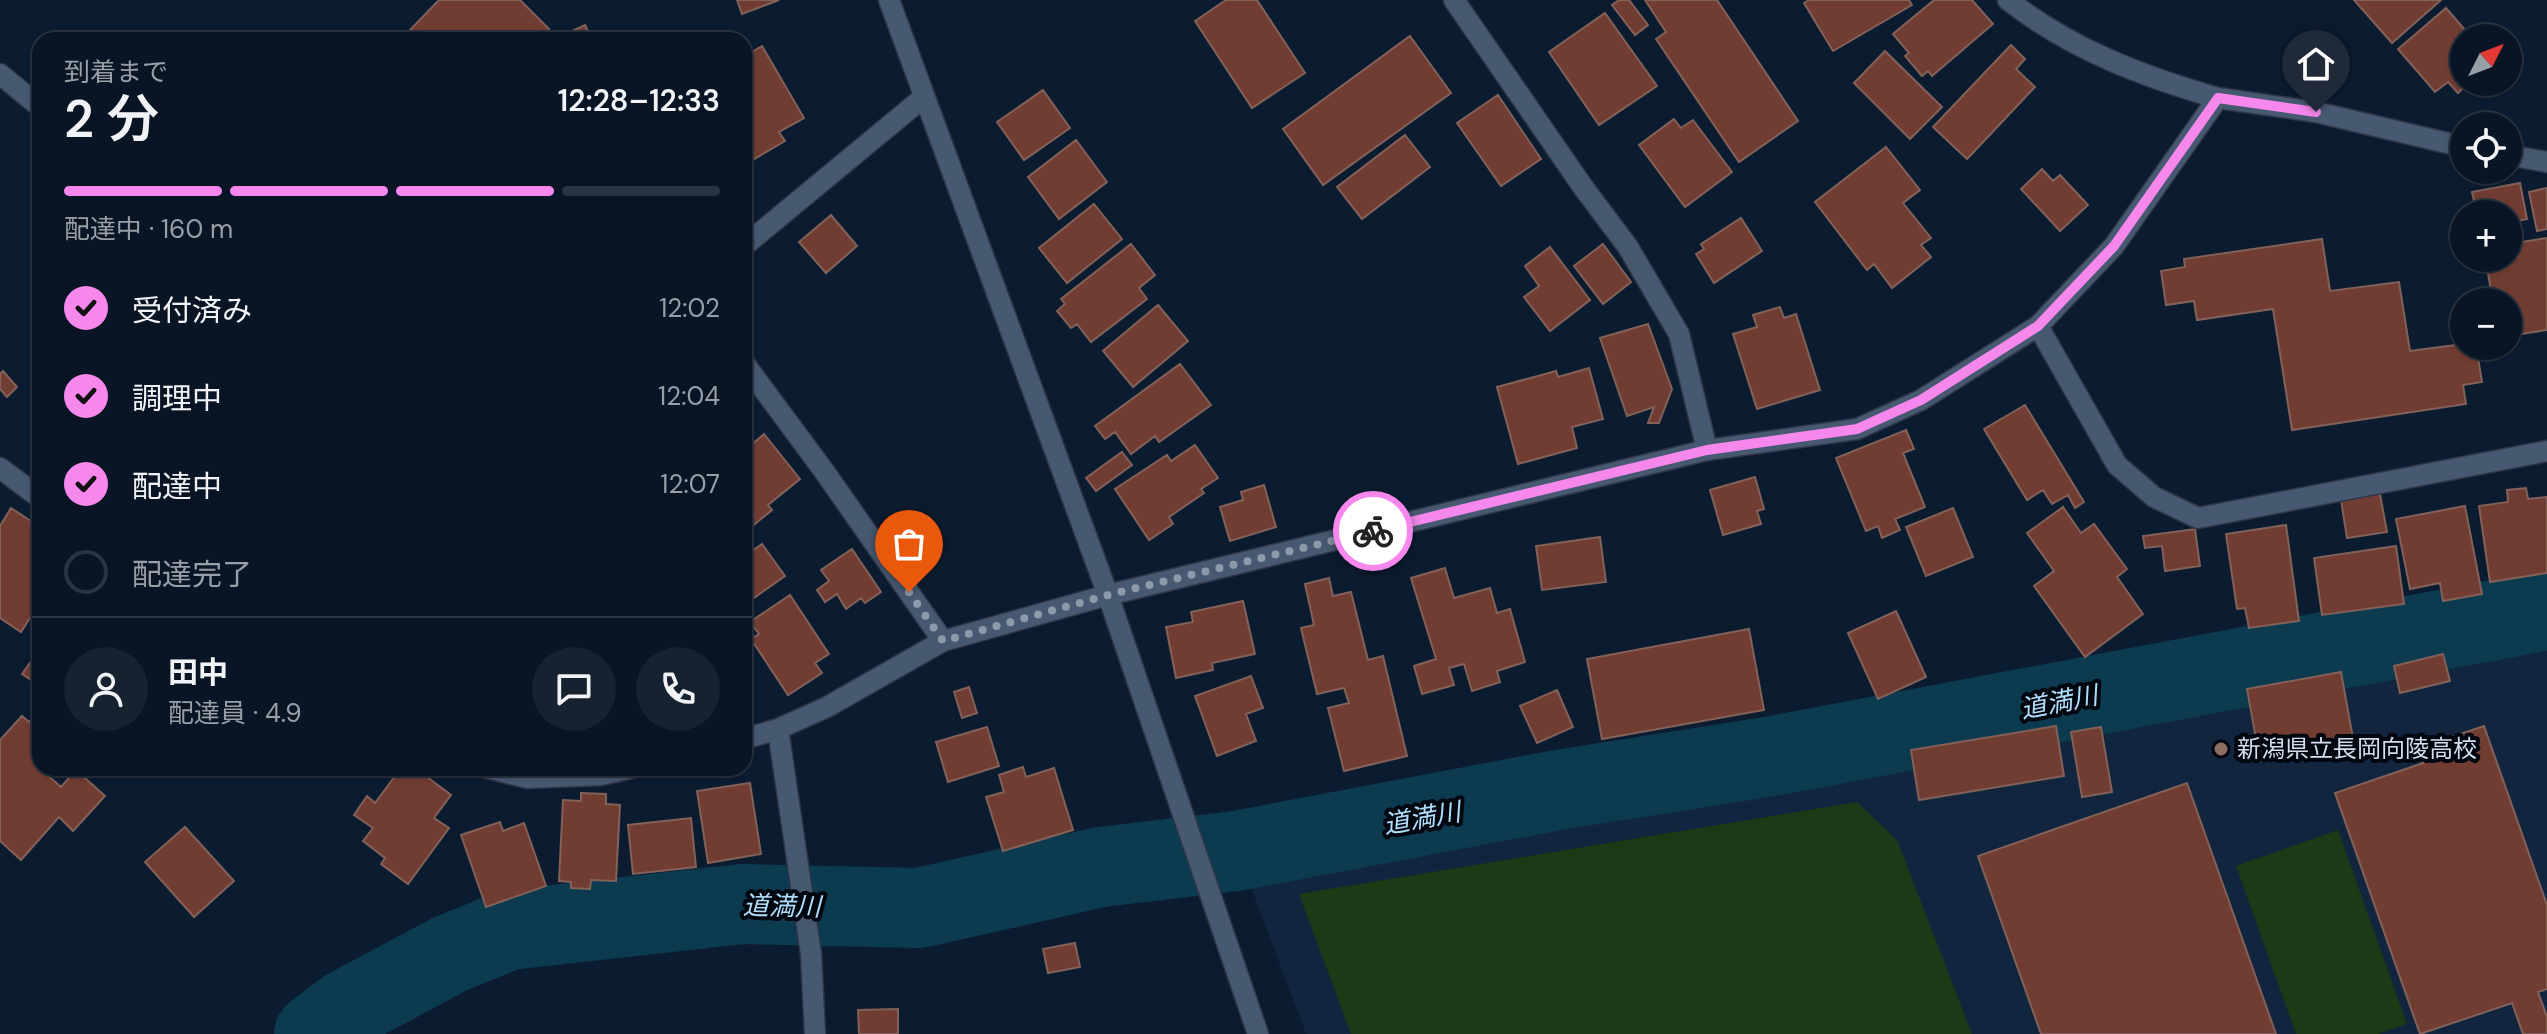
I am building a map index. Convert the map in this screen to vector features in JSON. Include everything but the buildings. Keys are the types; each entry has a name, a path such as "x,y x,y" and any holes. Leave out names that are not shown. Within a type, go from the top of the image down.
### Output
{"street":[{"path":"889,0 1108,595 1258,1034"},
{"path":"1454,0 1628,247 1679,334 1707,450"},
{"path":"2008,0 2074,43 2154,80 2218,98 2316,112 2450,144"},
{"path":"0,74 32,100"},
{"path":"752,239 924,97"},
{"path":"752,737 778,729 827,707 943,641 1108,595 1707,450 1857,429 1921,400 2038,326 2114,246 2218,98"},
{"path":"2522,158 2547,162"},
{"path":"2038,326 2117,465 2154,497 2198,518 2547,451"},
{"path":"752,374 943,641"},
{"path":"1,471 32,492"},
{"path":"778,729 811,954 815,1034"},
{"path":"520,776 577,776"}],"shaded area":[{"name":"新潟県立長岡向陵高校","path":"2547,629 2547,1034 1306,1034 1244,869"}],"green space":[{"path":"1857,802 1897,840 1972,1034 1351,1034 1299,894"},
{"path":"2338,830 2407,1024 2378,1034 2296,1034 2236,866"}],"waterway":[{"name":"道満川","path":"314,1034 347,1009 450,954 509,930 742,904 919,908 1101,867 1236,851 1558,790 1773,756 2547,610"}],"way so far":[{"path":"909,592 943,641 1108,595 1373,531"}],"place":[{"name":"新潟県立長岡向陵高校","path":"2221,749"}],"route":[{"path":"1373,531 1707,450 1857,429 1921,400 2038,326 2114,246 2218,98 2316,112"}]}
